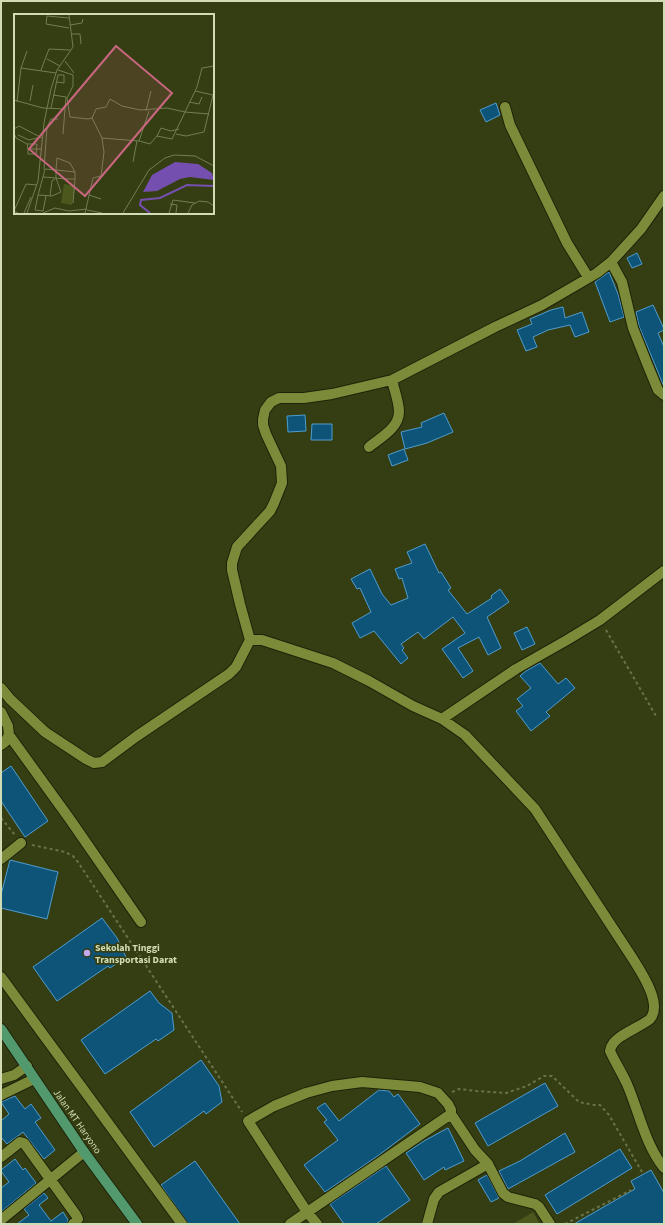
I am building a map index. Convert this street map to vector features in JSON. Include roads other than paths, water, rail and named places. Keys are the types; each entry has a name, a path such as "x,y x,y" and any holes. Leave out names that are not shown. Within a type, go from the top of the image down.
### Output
{"main road":[{"name":"Jalan MT Haryono","path":"1,1029 84,1152 137,1224"}],"street":[{"path":"505,107 510,125 567,243 588,277"},
{"path":"1,688 10,699 45,732 94,763 102,762 137,736 229,674 236,667 250,640 232,570 232,563 237,547 270,511 282,483 281,466 263,425 265,410 271,402 279,398 304,398 332,394 392,380 495,327 542,305 597,273 611,262 641,229 664,196"},
{"path":"611,262 622,282 633,328 658,390 664,395"},
{"path":"369,447 390,430 398,419 399,411 392,380"},
{"path":"442,719 516,669 600,620 664,570"},
{"path":"250,640 262,640 333,663 370,681 413,706 442,719 465,735 535,809 629,952 651,991 654,1007 650,1020 628,1031 615,1040 610,1051 627,1084 643,1130 659,1162 664,1168"},
{"path":"1,712 8,726 9,735 141,922"},
{"path":"1,745 5,742 9,735"},
{"path":"1,859 21,843"},
{"path":"1,977 182,1224"},
{"path":"1,1079 14,1075 27,1066"},
{"path":"1,1095 34,1079"},
{"path":"317,1224 307,1212 248,1121 274,1106 306,1093 332,1086 362,1082 420,1087 438,1093 448,1104 451,1114 475,1150 488,1164 503,1193 508,1197 519,1201 535,1204 539,1207 550,1224"},
{"path":"290,1224 451,1114"},
{"path":"1,1157 22,1141 76,1215 78,1219 73,1224"},
{"path":"1,1220 84,1152"},
{"path":"426,1224 434,1199 439,1192 488,1164"}],"place":[{"name":"Sekolah Tinggi Transportasi Darat","path":"87,953"}]}
